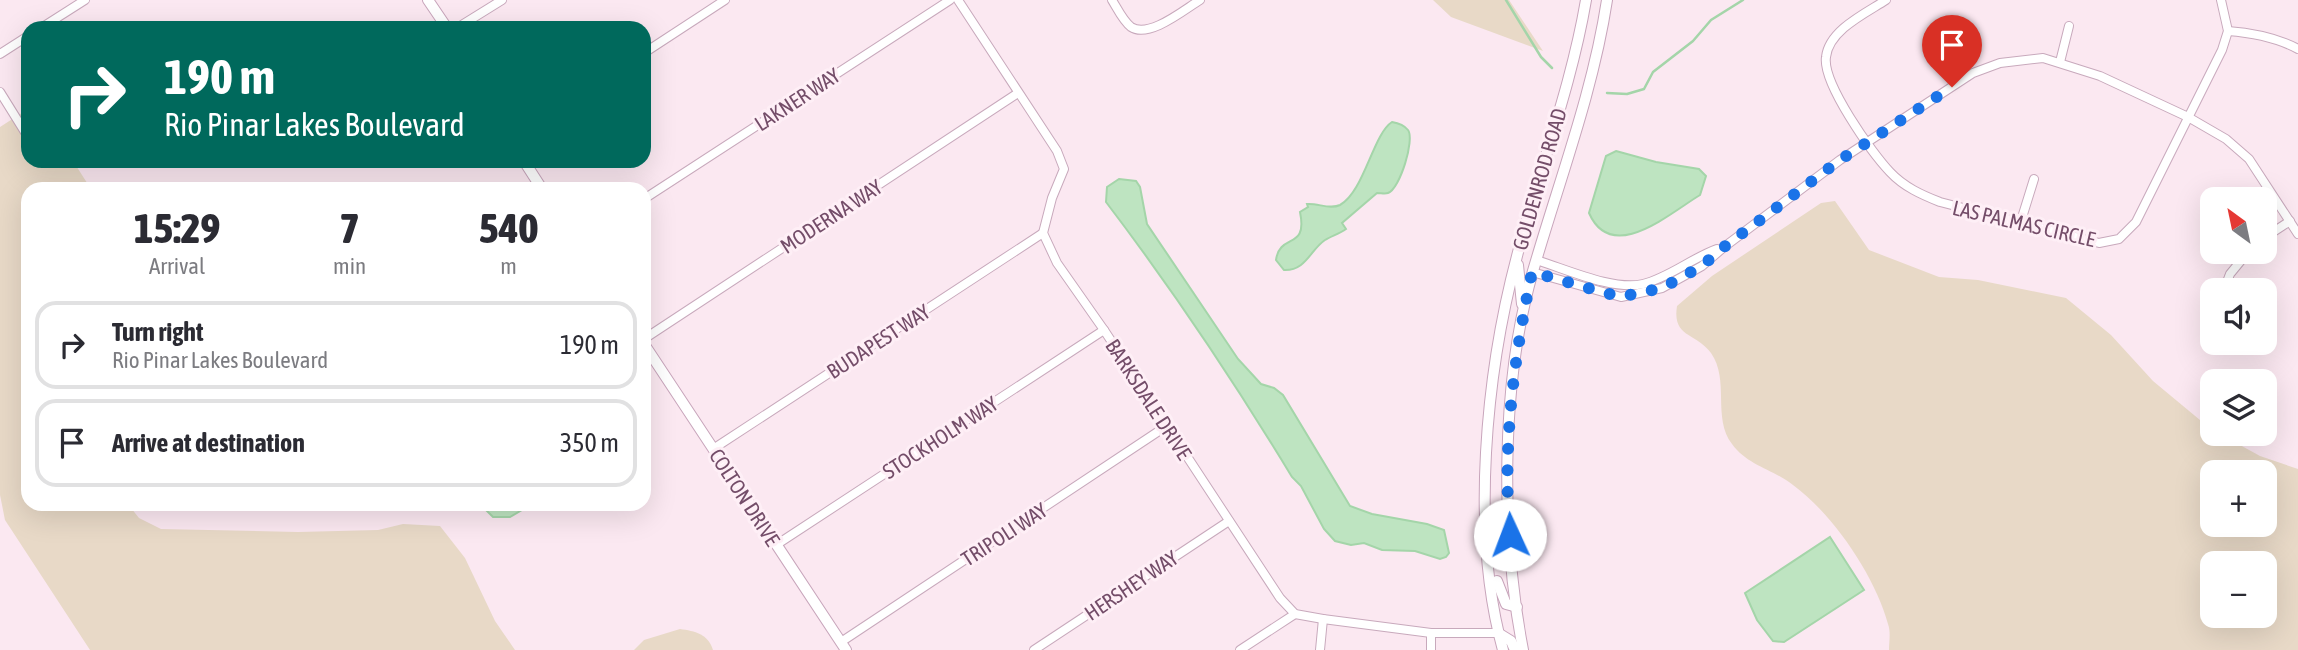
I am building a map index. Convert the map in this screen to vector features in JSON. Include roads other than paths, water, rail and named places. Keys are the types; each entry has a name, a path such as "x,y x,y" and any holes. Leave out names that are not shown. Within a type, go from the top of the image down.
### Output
{"main road":[{"path":"428,0 442,21"},
{"name":"GOLDENROD ROAD","path":"1503,650 1488,555 1486,474 1493,364 1517,253 1578,45 1586,0"},
{"name":"GOLDENROD ROAD","path":"1523,650 1508,516 1516,355 1532,272 1600,45 1607,0"},
{"path":"1530,212 1532,224 1526,250 1532,272"},
{"path":"1517,253 1523,314"},
{"name":"COLTON DRIVE","path":"651,355 843,646"},
{"path":"1488,555 1506,604 1517,607"},
{"path":"1499,633 1511,641 1515,650"}],"street":[{"path":"52,21 85,0"},
{"path":"468,21 502,0"},
{"path":"651,48 724,0"},
{"name":"LAKNER WAY","path":"651,194 950,0"},
{"path":"958,0 1057,151 1064,169 1052,198 1043,233"},
{"path":"1112,0 1131,27 1142,31 1157,26 1200,0"},
{"name":"LAS PALMAS CIRCLE","path":"1886,0 1834,37 1825,56 1827,75 1890,172 1917,194 2020,224 2099,243 2119,239 2136,222 2222,50 2228,31"},
{"path":"2221,0 2228,31 2268,37 2298,49"},
{"path":"2060,62 2068,26"},
{"path":"0,54 21,40"},
{"path":"1532,272 1620,297 1662,288 1702,266 1868,141 1973,73 2011,61 2043,58 2100,76 2188,117 2226,139 2249,159 2298,234"},
{"path":"0,92 21,126"},
{"name":"MODERNA WAY","path":"651,333 1018,93"},
{"path":"2020,224 2034,179"},
{"path":"2277,230 2290,221"},
{"name":"BARKSDALE DRIVE","path":"1043,233 1057,262 1168,425 1280,598 1295,614"},
{"name":"BUDAPEST WAY","path":"713,449 1043,233"},
{"path":"1536,260 1617,285 1642,284 1695,257 1724,247"},
{"name":"STOCKHOLM WAY","path":"776,545 1104,330"},
{"name":"TRIPOLI WAY","path":"843,646 1168,425"},
{"name":"HERSHEY WAY","path":"1034,650 1229,521"},
{"path":"1240,650 1295,614 1431,633 1499,633"},
{"path":"1320,650 1323,619"},
{"path":"1431,633 1431,650"}],"waterway":[{"path":"1506,0 1541,57 1552,68"},
{"path":"1607,93 1627,94 1644,89 1653,72 1693,41 1711,20 1743,0"}]}
